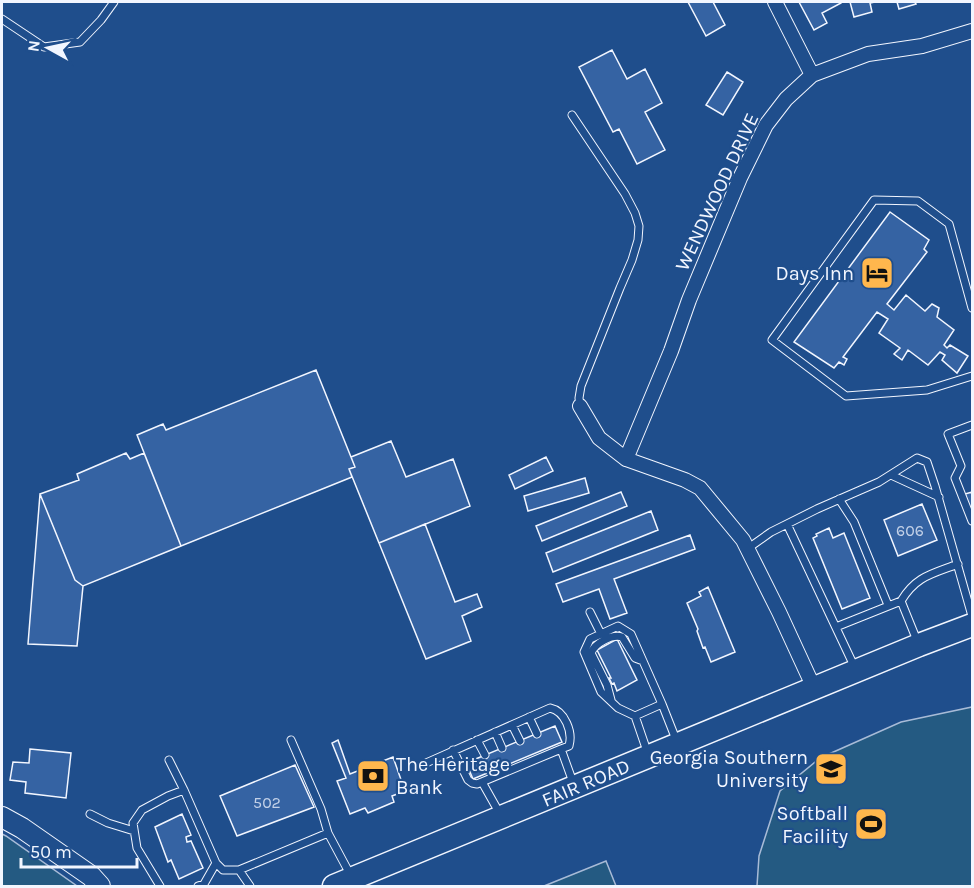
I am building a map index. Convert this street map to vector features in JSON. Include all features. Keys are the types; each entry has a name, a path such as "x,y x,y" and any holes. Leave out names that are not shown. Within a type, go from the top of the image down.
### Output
{"main road":[{"name":"FAIR ROAD","path":"343,883 972,625"}],"street":[{"path":"775,2 812,75"},
{"name":"WENDWOOD DRIVE","path":"626,459 740,178 766,125 786,99 812,75 868,54 922,46 972,30"},
{"path":"580,406 599,438 626,459 685,480 700,488 743,540 814,688"},
{"path":"2,817 22,828 91,876 100,886"}],"lane":[{"path":"2,19 44,47 80,42 114,2"},
{"path":"572,115 625,194 639,226 638,240 632,260 581,386 580,406"},
{"path":"972,308 949,224 918,201 874,200 772,340 846,396 927,390 972,376"},
{"path":"972,425 948,434 960,466 955,478 972,520"},
{"path":"747,549 771,532 879,482 917,458 927,462 972,616"},
{"path":"891,475 939,497"},
{"path":"839,499 854,522 888,605"},
{"path":"787,524 856,671"},
{"path":"836,627 901,601 918,579 958,564"},
{"path":"901,601 919,645"},
{"path":"591,612 601,634"},
{"path":"649,756 635,716 618,708 601,692 584,652 590,639 618,626 631,634 662,704 677,745"},
{"path":"611,702 607,685 591,653 594,647 615,635 622,637 635,658 644,662"},
{"path":"635,716 662,704"},
{"path":"426,763 453,750 550,708 557,710 563,716 571,742 569,746 510,767 477,784 468,780 453,750"},
{"path":"530,717 537,734"},
{"path":"512,724 520,741"},
{"path":"495,732 502,748"},
{"path":"291,740 321,809 343,883"},
{"path":"477,740 485,755"},
{"path":"561,749 575,788"},
{"path":"169,760 216,863 223,870 239,870 328,833"},
{"path":"482,782 502,817"},
{"path":"160,886 137,848 133,823 142,810 184,790"},
{"path":"90,814 108,824 134,831"},
{"path":"198,886 204,884 216,863"},
{"path":"239,870 250,886"}],"shaded area":[{"name":"Softball Facility","path":"972,707 972,886 757,886 759,856 780,791 820,758 901,722"},
{"path":"2,834 6,836 77,886 2,886"},
{"path":"606,861 616,886 544,886"}],"building":[{"path":"688,2 713,2 725,25 706,36"},
{"path":"799,2 841,3 822,13 827,23 814,30"},
{"path":"850,2 875,2 870,3 872,12 854,17"},
{"path":"897,2 915,2 916,4 899,9"},
{"path":"612,50 627,79 645,69 662,103 645,112 665,150 637,164 619,129 613,132 579,67"},
{"path":"727,72 743,82 723,115 706,105"},
{"name":"Days Inn","path":"890,212 929,240 924,249 927,252 887,304 894,310 906,295 925,311 932,304 939,308 937,317 954,330 944,345 947,348 950,345 968,356 957,373 942,360 945,355 940,352 928,365 908,350 902,360 894,354 900,348 879,333 888,319 877,312 843,357 847,359 844,365 839,362 834,368 794,342"},
{"path":"316,370 355,467 349,469 352,477 181,546 137,435 163,424 166,430"},
{"path":"391,441 406,477 453,459 470,506 379,543 349,469 355,467 351,457"},
{"path":"126,453 130,459 144,453 181,546 83,586 75,580 40,494 79,480 77,474"},
{"path":"546,457 553,471 515,489 509,475"},
{"path":"585,478 589,493 528,511 524,496"},
{"path":"621,492 627,506 542,541 536,526"},
{"path":"972,492 972,515 965,494"},
{"path":"40,494 75,580 83,586 77,646 28,644"},
{"path":"922,504 937,540 898,556 884,520"},
{"path":"651,511 658,530 553,572 546,553"},
{"path":"425,524 455,602 477,594 482,607 462,616 471,641 426,659 379,543"},
{"path":"829,528 833,538 844,533 870,598 842,609 813,538 817,536 816,534"},
{"path":"690,535 695,549 614,579 627,613 610,619 599,589 563,602 556,584"},
{"path":"708,587 735,652 711,662 705,647 703,648 687,603 701,596 699,592"},
{"path":"617,639 637,680 617,691 597,650"},
{"path":"555,726 562,742 473,779 466,763"},
{"name":"The Heritage Bank","path":"338,740 350,774 393,757 405,791 392,796 394,802 368,813 365,808 350,814 337,781 346,778 332,743"},
{"path":"30,749 71,753 66,798 25,793 26,782 10,780 13,762 29,763"},
{"path":"295,765 314,807 237,836 220,796"},
{"path":"182,814 191,835 186,837 187,842 191,841 203,868 179,879 171,860 168,862 155,827"}],"place":[{"name":"Days Inn","path":"877,273"},
{"name":"Georgia Southern University","path":"831,769"},
{"name":"The Heritage Bank","path":"373,776"},
{"name":"Softball Facility","path":"871,824"}]}
